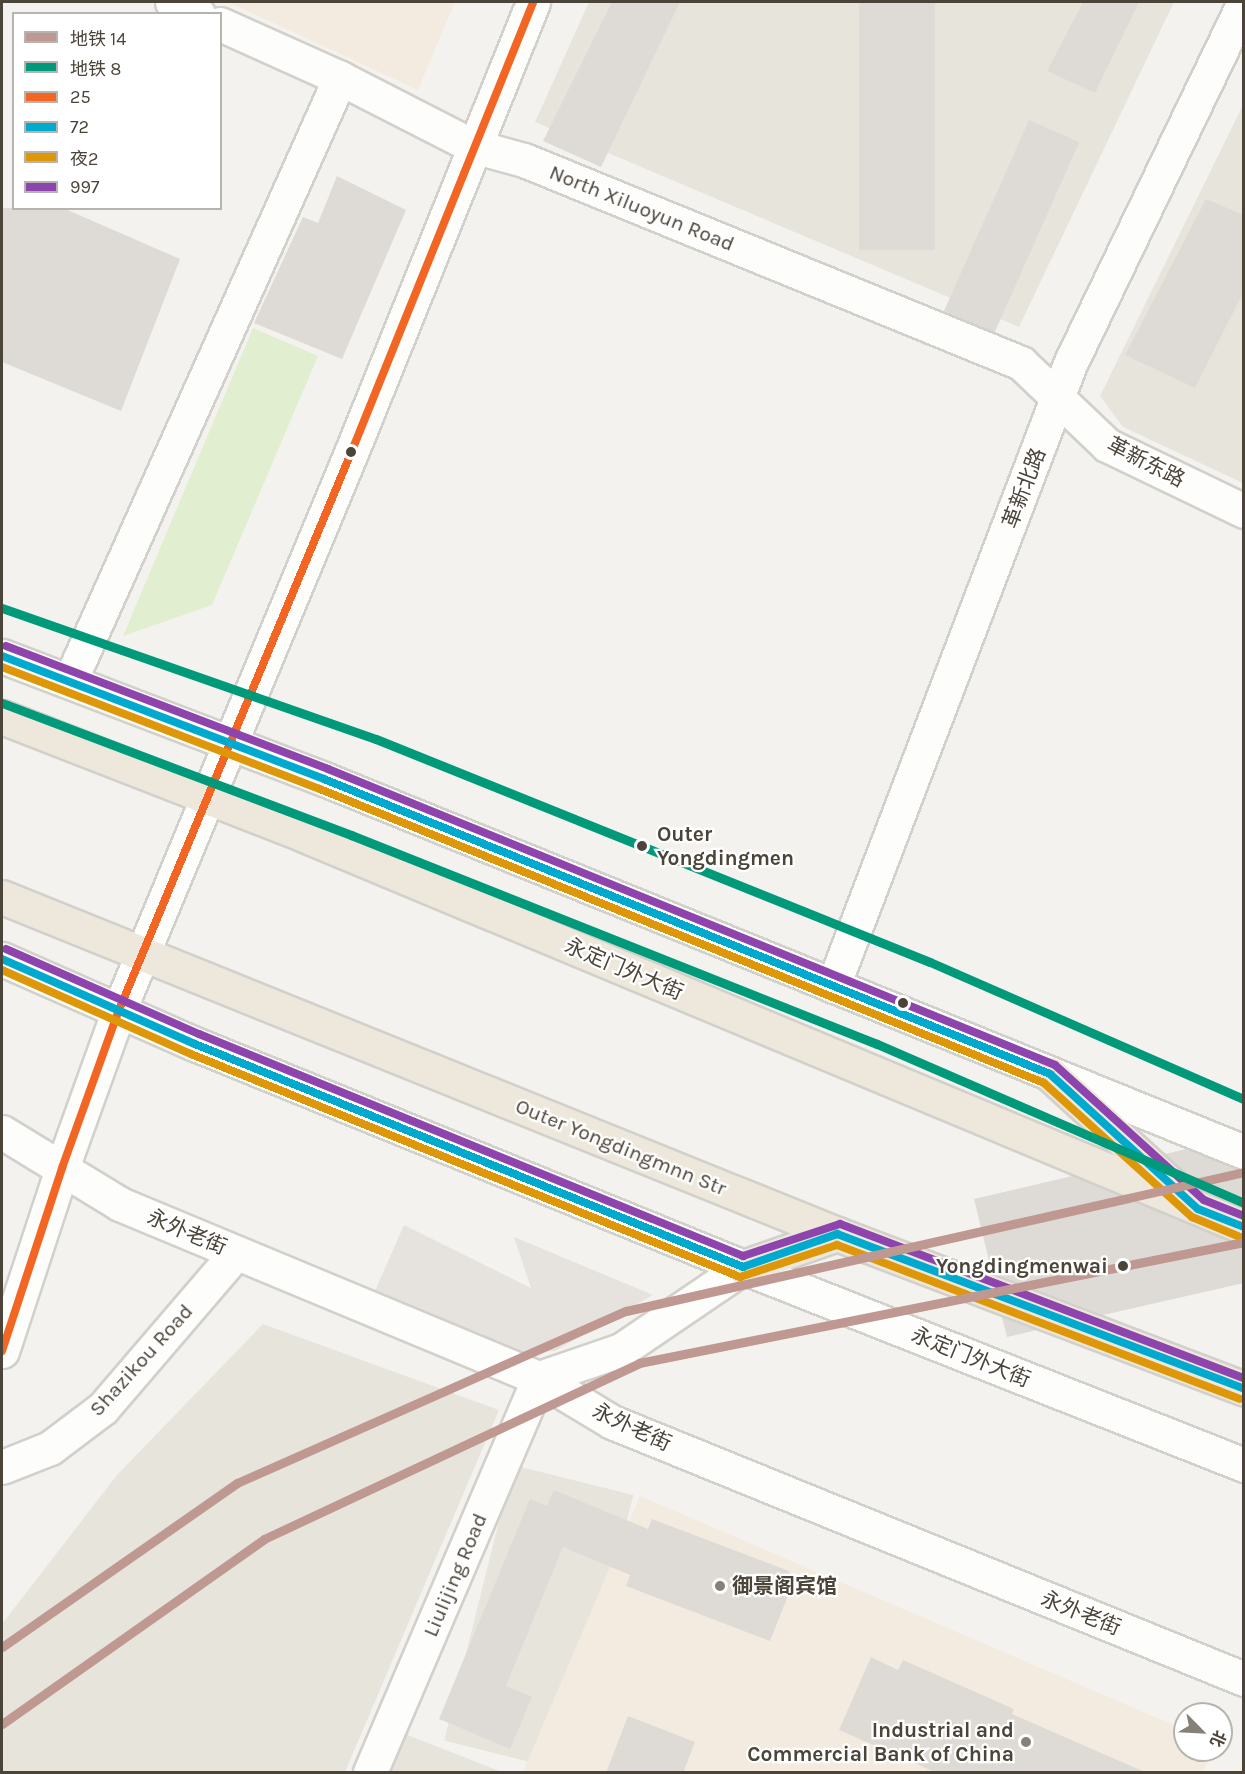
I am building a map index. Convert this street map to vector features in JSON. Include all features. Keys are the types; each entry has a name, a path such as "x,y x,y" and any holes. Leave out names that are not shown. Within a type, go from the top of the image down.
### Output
{"highway":[{"name":"永定门外大街","path":"2,717 131,770 207,797 1244,1227"},
{"name":"Outer Yongdingmnn Str","path":"2,897 837,1234 1244,1389"},
{"path":"1050,1074 1198,1209"},
{"path":"743,1267 837,1234"}],"street":[{"path":"172,2 194,12"},
{"path":"2,1352 62,1168 141,954 351,453 533,2"},
{"name":"革新北路","path":"833,986 1070,364 1244,2"},
{"name":"North Xiluoyun Road","path":"222,25 340,78 473,146 524,160 1021,363 1058,399"},
{"path":"70,681 340,78"},
{"name":"革新东路","path":"1058,399 1107,445 1244,511"},
{"path":"2,656 230,742 1244,1152"},
{"name":"永定门外大街","path":"2,959 195,1044 743,1267 1244,1465"},
{"name":"永外老街","path":"2,1132 120,1204 539,1378 612,1422 1244,1679"},
{"name":"Shazikou Road","path":"2,1467 50,1448 103,1408 236,1253"},
{"path":"539,1378 621,1350 743,1267"},
{"name":"Liulijing Road","path":"370,1773 539,1378"}],"shaded area":[{"path":"228,2 455,2 418,90"},
{"path":"589,2 1174,2 1019,327 535,122"},
{"path":"1243,105 1243,483 1123,427 1100,396"},
{"path":"404,1225 531,1288 514,1237 653,1295 555,1351 515,1353 374,1293"},
{"path":"263,1324 499,1410 345,1772 2,1772 2,1624 117,1475"},
{"path":"513,1465 633,1495 565,1771 444,1741"},
{"path":"640,1496 1173,1725 1173,1762 1208,1762 1203,1772 523,1772"},
{"path":"405,1734 502,1772 388,1772"}],"green space":[{"path":"253,328 318,356 212,605 123,636"}],"building":[{"path":"612,2 680,2 601,167 543,141"},
{"path":"859,2 935,2 935,250 859,250"},
{"path":"1083,2 1139,2 1095,93 1047,71"},
{"path":"1029,120 1079,142 994,333 944,311"},
{"path":"337,176 406,210 342,359 254,323 303,217 318,223"},
{"path":"1206,199 1244,215 1244,291 1195,388 1125,355"},
{"path":"2,208 68,210 180,259 121,411 2,362"},
{"path":"1186,1149 1244,1170 1244,1206 1199,1188 1165,1154"},
{"name":"Yongdingmenwai","path":"1072,1176 1244,1245 1244,1283 1103,1315 992,1273 974,1199"},
{"path":"1002,1317 1037,1330 1007,1337"},
{"path":"554,1490 648,1529 652,1519 789,1571 793,1583 770,1641 626,1586 630,1575 563,1547 506,1686 532,1697 510,1749 439,1719 530,1499 547,1506"},
{"path":"871,1657 898,1670 903,1660 1014,1709 1012,1714 1147,1773 937,1773 839,1730"},
{"path":"628,1716 695,1742 683,1773 606,1773"}],"metro line":[{"name":"8","path":"2,608 376,739 930,962 1244,1099"},
{"name":"8","path":"2,703 351,835 877,1044 1244,1203"},
{"name":"14","path":"2,1647 237,1483 626,1311 1244,1172"},
{"name":"14","path":"2,1724 264,1539 639,1363 1244,1242"}],"transit line":[{"name":"25","path":"2,1351 62,1168 119,1010 351,453 533,2"},
{"name":"997","path":"6,646 328,769 1055,1065 1204,1200 1244,1216"},
{"name":"72","path":"2,656 324,779 1050,1074 1198,1209 1244,1227"},
{"name":"夜2","path":"2,667 320,789 1044,1083 1192,1217 1240,1237"},
{"name":"997","path":"6,949 199,1034 743,1256 840,1224 1244,1378"},
{"name":"72","path":"2,959 195,1044 743,1267 837,1234 1244,1389"},
{"name":"夜2","path":"2,970 191,1054 740,1277 837,1245 1240,1399"}],"place":[{"name":"Outer Yongdingmen","path":"642,846"},
{"name":"Yongdingmenwai","path":"1123,1266"},
{"name":"御景阁宾馆","path":"720,1586"},
{"name":"Industrial and Commercial Bank of China","path":"1026,1742"}]}
